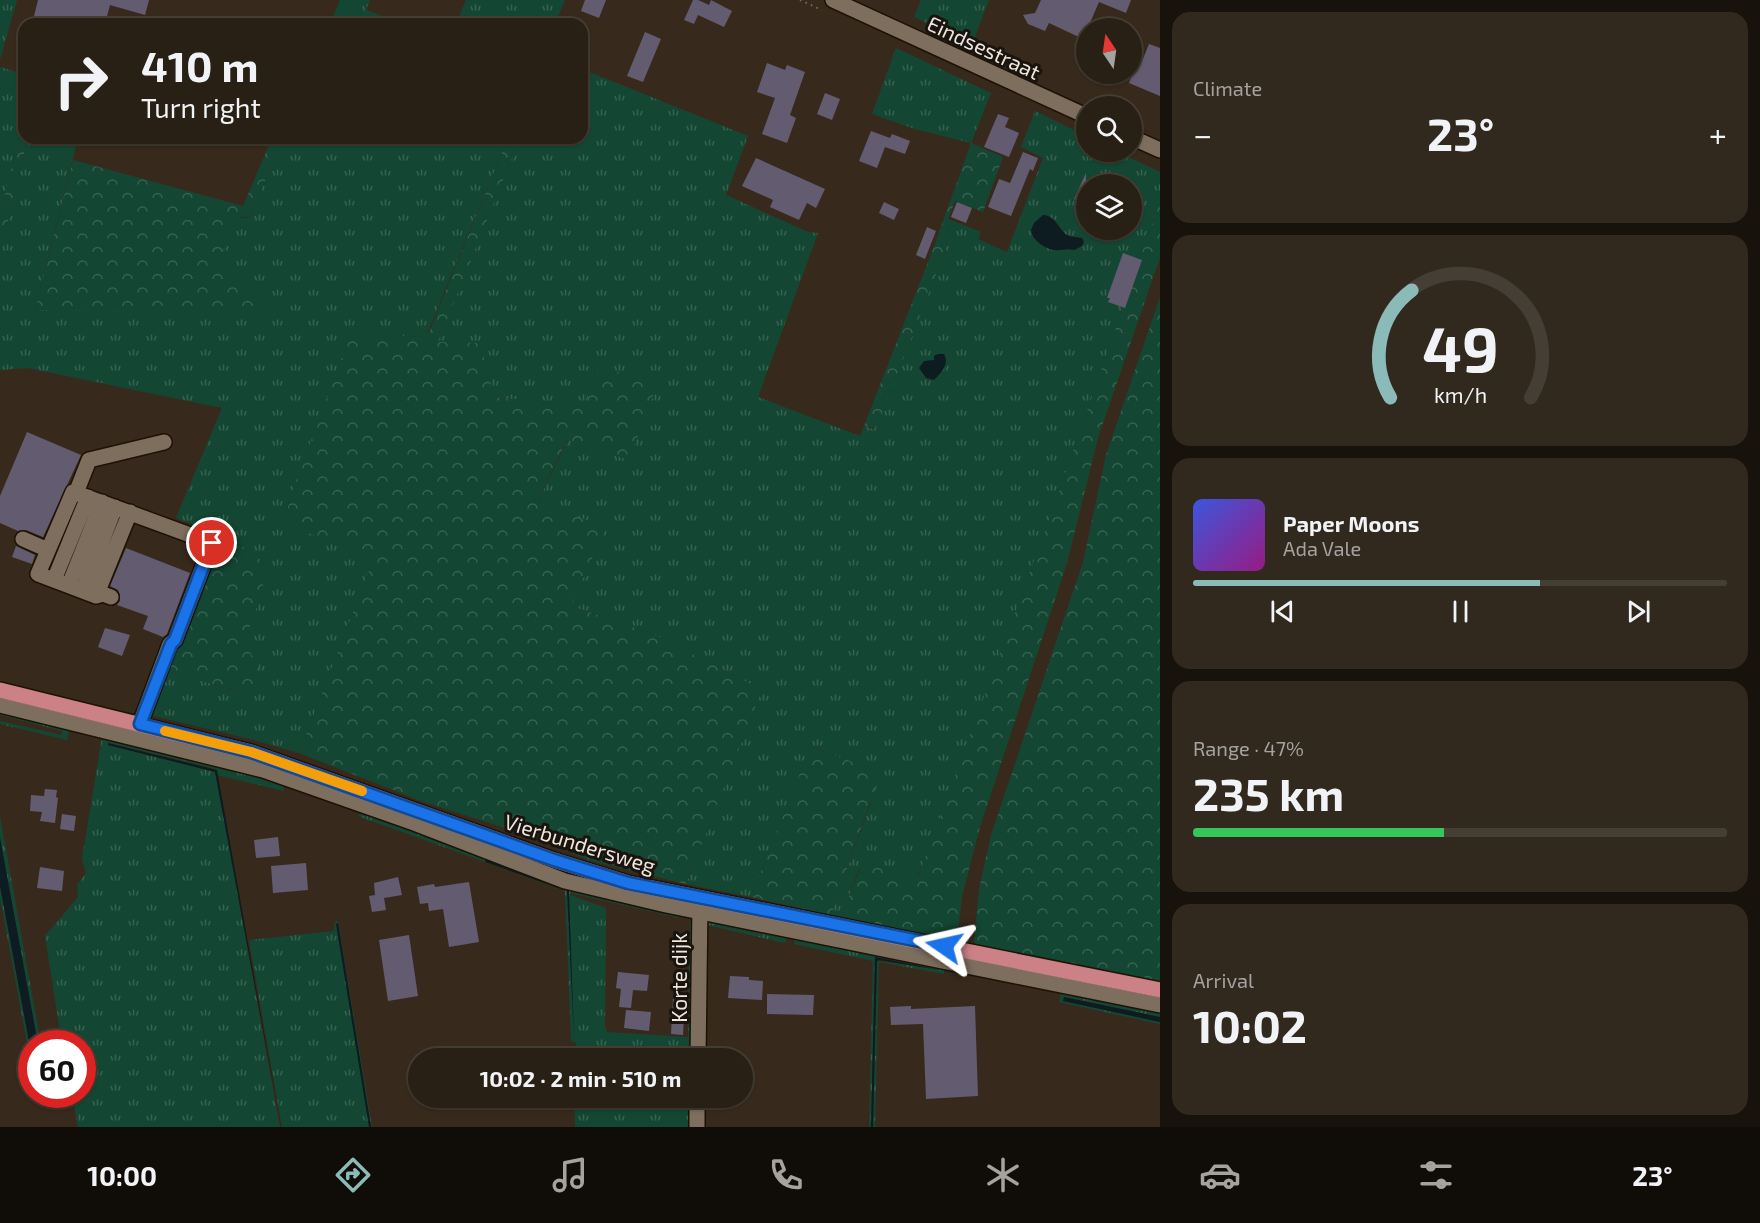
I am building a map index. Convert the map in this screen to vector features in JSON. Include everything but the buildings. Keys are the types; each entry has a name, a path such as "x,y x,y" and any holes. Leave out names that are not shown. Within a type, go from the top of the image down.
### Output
{"main road":[{"name":"Vierbundersweg","path":"0,690 251,752 564,863 700,905 1160,990"}],"street":[{"name":"Eindsestraat","path":"827,5 1076,112"},
{"path":"1142,142 1160,150"},
{"path":"82,590 102,502 89,460 164,442"},
{"path":"82,590 38,574 73,492 212,543 140,724"},
{"path":"82,590 102,502"},
{"path":"23,539 48,550"},
{"name":"Vierbundersweg","path":"0,705 263,770 414,823 565,881 700,905 1160,1005"},
{"name":"Korte dijk","path":"698,1048 700,905"},
{"path":"697,1108 697,1127"}],"path":[{"path":"800,0 827,5"}],"green space":[{"path":"0,0 17,0 0,60"},
{"path":"340,0 370,0 366,10 388,18 332,18"},
{"path":"466,0 565,0 558,18 458,18"},
{"path":"921,0 989,0 972,44 914,17"},
{"path":"896,48 991,93 971,143 915,129 872,114"},
{"path":"0,67 18,72 18,142 0,215"},
{"path":"588,71 748,136 726,195 808,232 818,233 758,397 860,436 864,426 873,429 881,416 946,249 948,219 981,232 978,239 1007,252 1043,158 1021,147 1035,111 1076,131 1076,162 1139,162 1160,172 1160,201 1155,216 1054,506 925,862 916,877 870,864 859,869 843,917 831,915 870,805 879,772 814,747 800,773 751,897 686,884 762,690 656,635 571,606 537,503 584,407 494,397 480,344 437,342 518,144 588,144"},
{"path":"18,142 18,144 27,144 0,253 0,215"},
{"path":"971,143 1003,157 983,212 955,201 948,219 946,249 881,416 875,428 864,426 933,249"},
{"path":"27,144 76,144 35,310 272,301 221,271 218,266 234,217 250,217 280,144 506,144 427,334 423,337 351,333 287,508 293,527 361,551 366,557 369,571 299,753 150,715 167,671 251,695 258,663 247,650 246,640 267,573 262,563 242,546 214,532 176,518 222,408 28,368 0,370 0,253"},
{"path":"269,144 280,144 250,217 234,217 218,266 221,271 272,301 268,312 35,310 73,160 243,206"},
{"path":"506,144 518,144 438,342 480,343 494,397 584,407 600,366 657,385 629,460 567,440 537,502 606,527 571,606 656,635 762,690 686,884 588,860 537,838 421,801 299,753 369,571 366,557 361,551 296,529 288,523 286,517 290,497 351,333 423,337 429,332"},
{"path":"1160,201 1160,257 1098,438 1067,563 980,827 962,896 957,941 843,917 845,906 863,862 867,861 870,864 916,877 919,874 1054,506"},
{"path":"1160,297 1160,984 983,947 975,945 974,942 979,889 991,835 1083,562 1106,455"},
{"path":"220,537 255,555 267,573 246,640 248,649 259,666 252,695 167,671"},
{"path":"0,709 70,726 67,740 0,724 0,721 61,735 62,731 0,715"},
{"path":"102,737 283,780 284,791 217,775 216,769 109,743 108,745 215,771 280,1127 78,1127 74,1108 96,1108 96,1030 60,1030 45,936 78,897 77,885 86,873 82,859"},
{"path":"813,747 880,774 831,915 751,897 800,773"},
{"path":"366,810 676,911 679,918 570,893 570,895 606,908 605,1025 607,1032 688,1037 690,921 695,922 695,1048 576,1048 576,1043 571,1041 565,891 358,816"},
{"path":"0,816 38,1030 35,1030 0,838"},
{"path":"0,886 27,1030 25,1030 0,898"},
{"path":"702,916 788,933 785,943 707,925 705,1048 702,1048"},
{"path":"338,921 372,1127 338,923 369,1127 282,1127 249,940 334,931 335,922"},
{"path":"796,935 944,965 944,974 879,962 875,1127 873,1127 877,961 934,968 875,958 871,1127 869,1127 873,961 794,944"},
{"path":"1062,989 1160,1008 1160,1017 1064,997 1063,1001 1160,1022 1160,1024 1059,1002"},
{"path":"574,1108 688,1108 688,1127 575,1127"}],"shaded area":[{"path":"1043,215 1047,216 1054,220 1067,235 1084,242 1082,246 1074,250 1053,250 1039,243 1034,237 1031,230 1034,223"},
{"path":"944,354 946,358 944,368 934,380 926,378 919,368 924,361 934,360 934,356"},
{"path":"108,743 217,770 281,1127 215,772 108,745"},
{"path":"0,838 35,1030 27,1030 0,886"},
{"path":"486,859 569,891 574,1040 567,891 485,862"},
{"path":"338,923 371,1127 369,1127 336,924"},
{"path":"875,957 939,970 877,961 873,1127 871,1127"},
{"path":"1064,997 1160,1017 1160,1022 1063,1001"}],"slow traffic":[{"path":"165,731 251,752 362,791"}],"route":[{"path":"212,543 140,724 251,752 554,860 628,883 944,946"}]}
